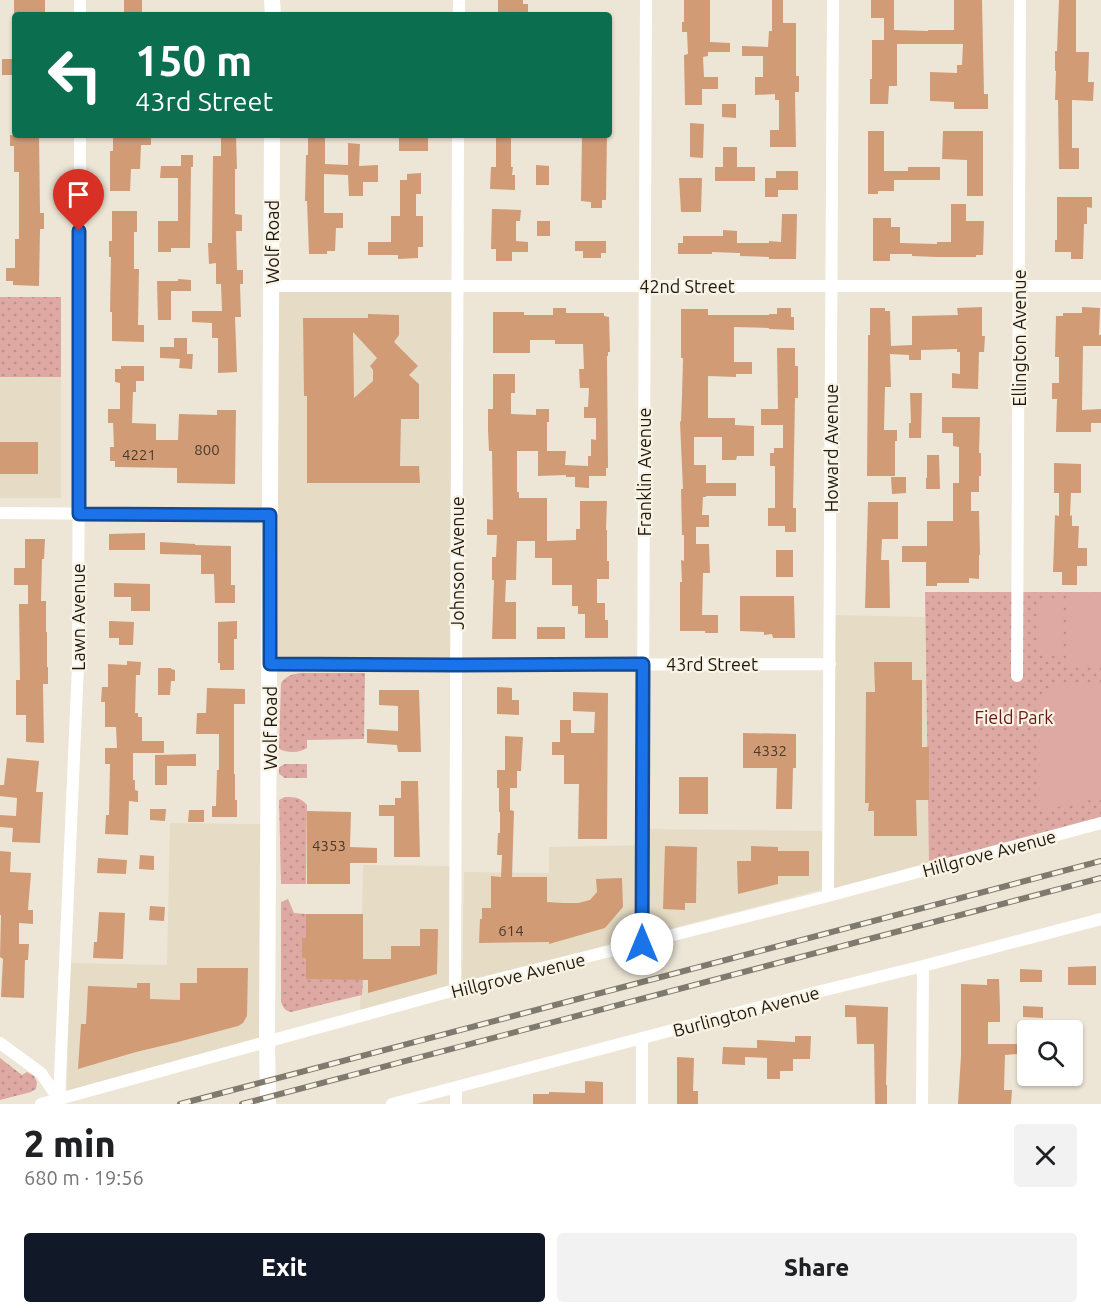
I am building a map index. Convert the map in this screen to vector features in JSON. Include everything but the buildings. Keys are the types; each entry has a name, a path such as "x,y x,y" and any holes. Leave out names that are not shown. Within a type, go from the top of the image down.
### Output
{"main road":[{"name":"Wolf Road","path":"268,1104 273,138"}],"street":[{"name":"Franklin Avenue","path":"642,944 646,0"},
{"name":"Howard Avenue","path":"828,896 833,0"},
{"name":"Ellington Avenue","path":"1017,676 1020,0"},
{"name":"Lawn Avenue","path":"59,1100 76,713 80,138"},
{"name":"Johnson Avenue","path":"455,990 458,138"},
{"name":"42nd Street","path":"272,286 1101,286"},
{"path":"0,513 270,515"},
{"name":"43rd Street","path":"270,664 830,664"},
{"name":"Hillgrove Avenue","path":"41,1104 455,990 828,896 1101,823"},
{"name":"Burlington Avenue","path":"392,1104 1101,919"},
{"path":"922,966 922,1104"},
{"path":"642,1039 642,1104"},
{"path":"0,1043 41,1073 59,1100"},
{"path":"456,1087 456,1104"}],"shaded area":[{"path":"276,289 453,289 452,661 274,660"},
{"path":"0,377 61,377 61,498 0,498"},
{"path":"834,615 925,617 929,866 832,891"},
{"path":"170,823 265,824 264,1039 67,1091 69,963 167,965"},
{"path":"650,829 825,831 824,889 462,983 464,872 549,873 549,847 650,845"},
{"path":"363,865 450,866 450,987 360,1010"}],"green space":[{"path":"0,297 61,297 61,377 0,377"},
{"name":"Field Park","path":"925,592 1101,592 1101,817 929,866"},
{"path":"1066,595 1101,595 1101,665 1066,665"},
{"path":"1039,601 1062,601 1062,653 1038,653"},
{"path":"301,673 365,673 364,739 307,740 307,748 301,751 290,752 279,749 281,683 290,676"},
{"path":"1053,684 1101,685 1101,796 1071,805 1040,809 1040,695"},
{"path":"285,764 307,764 307,778 285,778 279,774 279,767"},
{"path":"285,797 297,798 307,805 306,884 281,884 279,800"},
{"path":"288,899 294,913 306,914 306,938 302,939 302,958 363,980 362,995 291,1012 284,1008 281,1002 281,902"},
{"path":"0,1058 22,1075 27,1072 34,1076 37,1082 36,1089 0,1100"}],"railway":[{"path":"180,1104 1101,861"},
{"path":"242,1104 1101,878"}],"route":[{"path":"79,231 79,514 270,515 270,664 643,664 642,944"}]}
